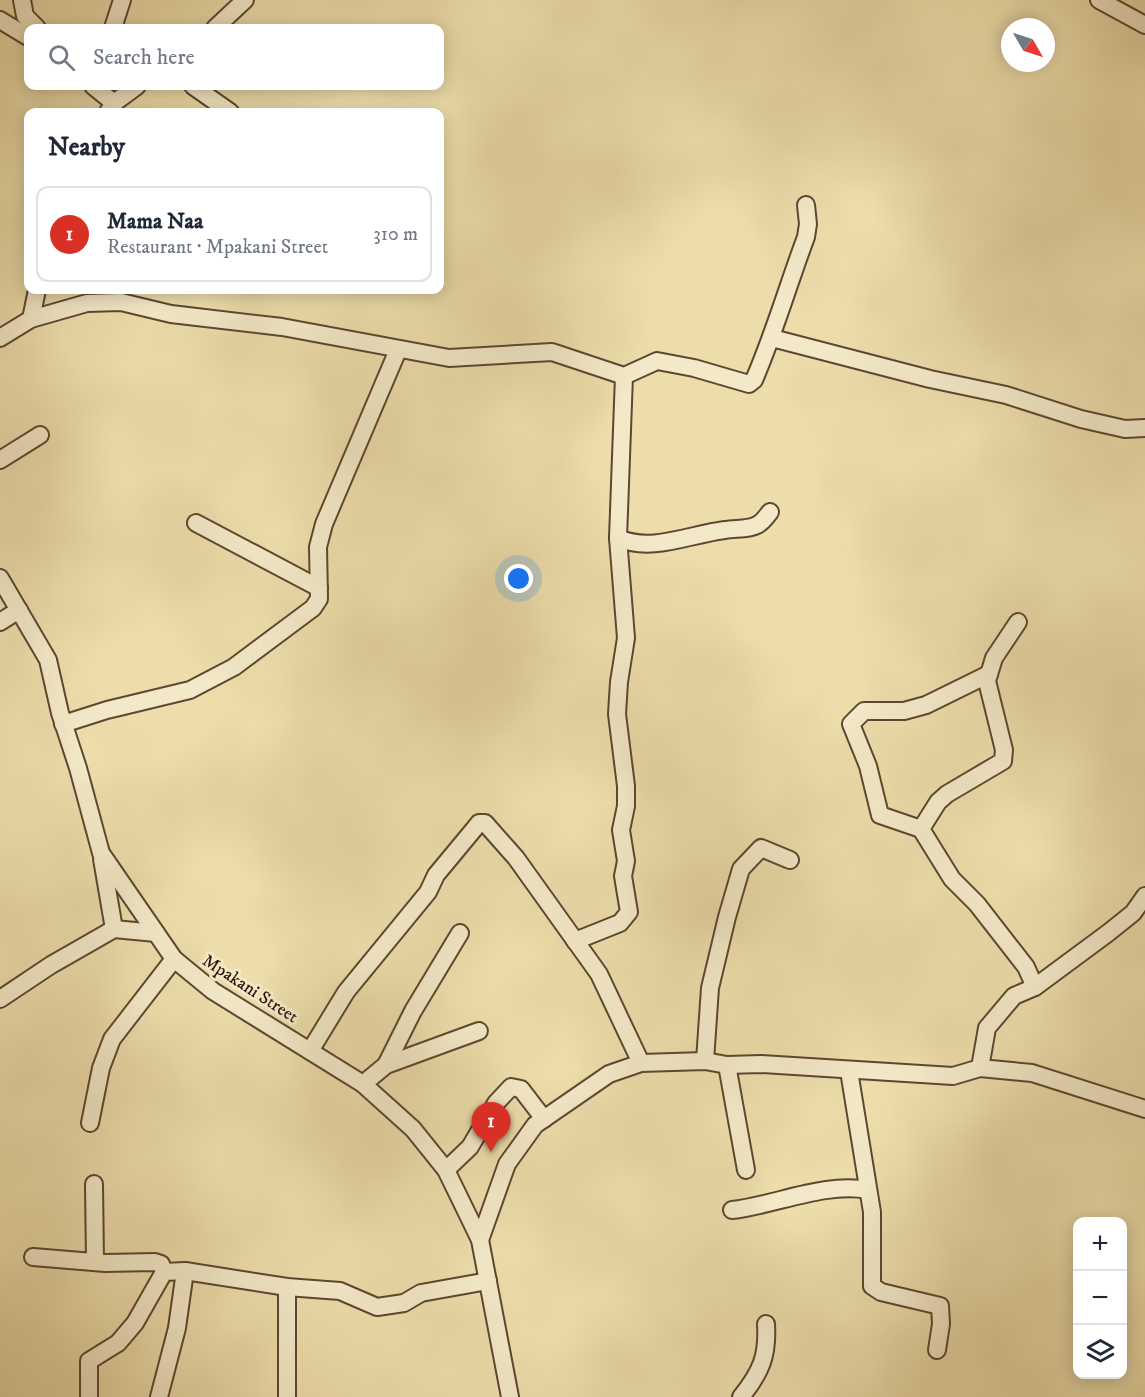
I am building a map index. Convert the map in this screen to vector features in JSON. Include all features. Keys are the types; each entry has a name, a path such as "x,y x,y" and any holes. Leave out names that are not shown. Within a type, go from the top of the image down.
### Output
{"street":[{"path":"22,0 25,16 33,24"},
{"path":"113,24 122,0"},
{"path":"219,24 245,0"},
{"path":"1099,0 1145,25"},
{"path":"0,20 24,35"},
{"path":"103,90 119,96"},
{"path":"199,90 224,108"},
{"path":"0,338 32,319 87,303 121,302 171,314 282,327 449,358 552,352 624,376 657,361 687,366 749,384 754,380 772,338 777,315 806,237 808,224 806,205"},
{"path":"32,319 37,294"},
{"path":"772,338 930,379 1006,395 1081,419 1125,429 1145,428"},
{"path":"63,724 107,710 190,690 234,667 298,621 319,599 318,547 324,524 398,350"},
{"path":"575,941 620,922 629,912 623,876 626,861 621,830 626,806 626,786 617,724 618,682 626,638 618,538 624,376"},
{"path":"0,460 40,435"},
{"path":"618,538 626,542 662,543 724,530 757,526 770,512"},
{"path":"196,523 319,588"},
{"name":"Mpakani Street","path":"0,579 48,660 63,724 101,853 174,959 213,990 363,1084 414,1129 446,1170 480,1240 510,1397"},
{"path":"0,622 19,610"},
{"path":"921,829 946,794 1003,761 1004,750 988,692 989,674 994,658 1018,622"},
{"path":"989,674 926,705 904,711 864,711 851,724 868,766 880,815 921,829 952,879 977,904 1026,967 1035,987"},
{"path":"310,1051 346,993 428,892 436,875 479,823 485,823 516,858 599,974 641,1064"},
{"path":"705,1061 710,988 741,869 761,849 790,860"},
{"path":"101,853 112,902 114,929"},
{"path":"980,1068 987,1028 1014,996 1035,987 1133,913 1145,896"},
{"path":"0,999 51,965 114,929 156,933"},
{"path":"386,1065 413,1011 459,933"},
{"path":"90,1122 101,1068 112,1039 174,959"},
{"path":"363,1084 386,1065 478,1031"},
{"path":"480,1240 507,1164 535,1125 609,1074 641,1064 705,1061 727,1065 761,1064 953,1076 980,1068 1032,1073 1145,1109"},
{"path":"727,1065 746,1170"},
{"path":"849,1071 872,1212 872,1286 881,1292 940,1306 941,1324 937,1350"},
{"path":"446,1170 470,1147 496,1102 511,1087 521,1089 544,1119"},
{"path":"94,1184 95,1262"},
{"path":"732,1210 757,1207 848,1187 868,1190"},
{"path":"33,1257 161,1264 164,1272 142,1313 118,1343 89,1361 89,1397"},
{"path":"164,1272 185,1271 287,1287 340,1291 377,1307 404,1303 421,1293 488,1281"},
{"path":"159,1397 176,1335 185,1271"},
{"path":"287,1287 287,1397"},
{"path":"741,1397 752,1383 766,1353 766,1324"}],"place":[{"name":"Mama Naa","path":"491,1152"}]}
